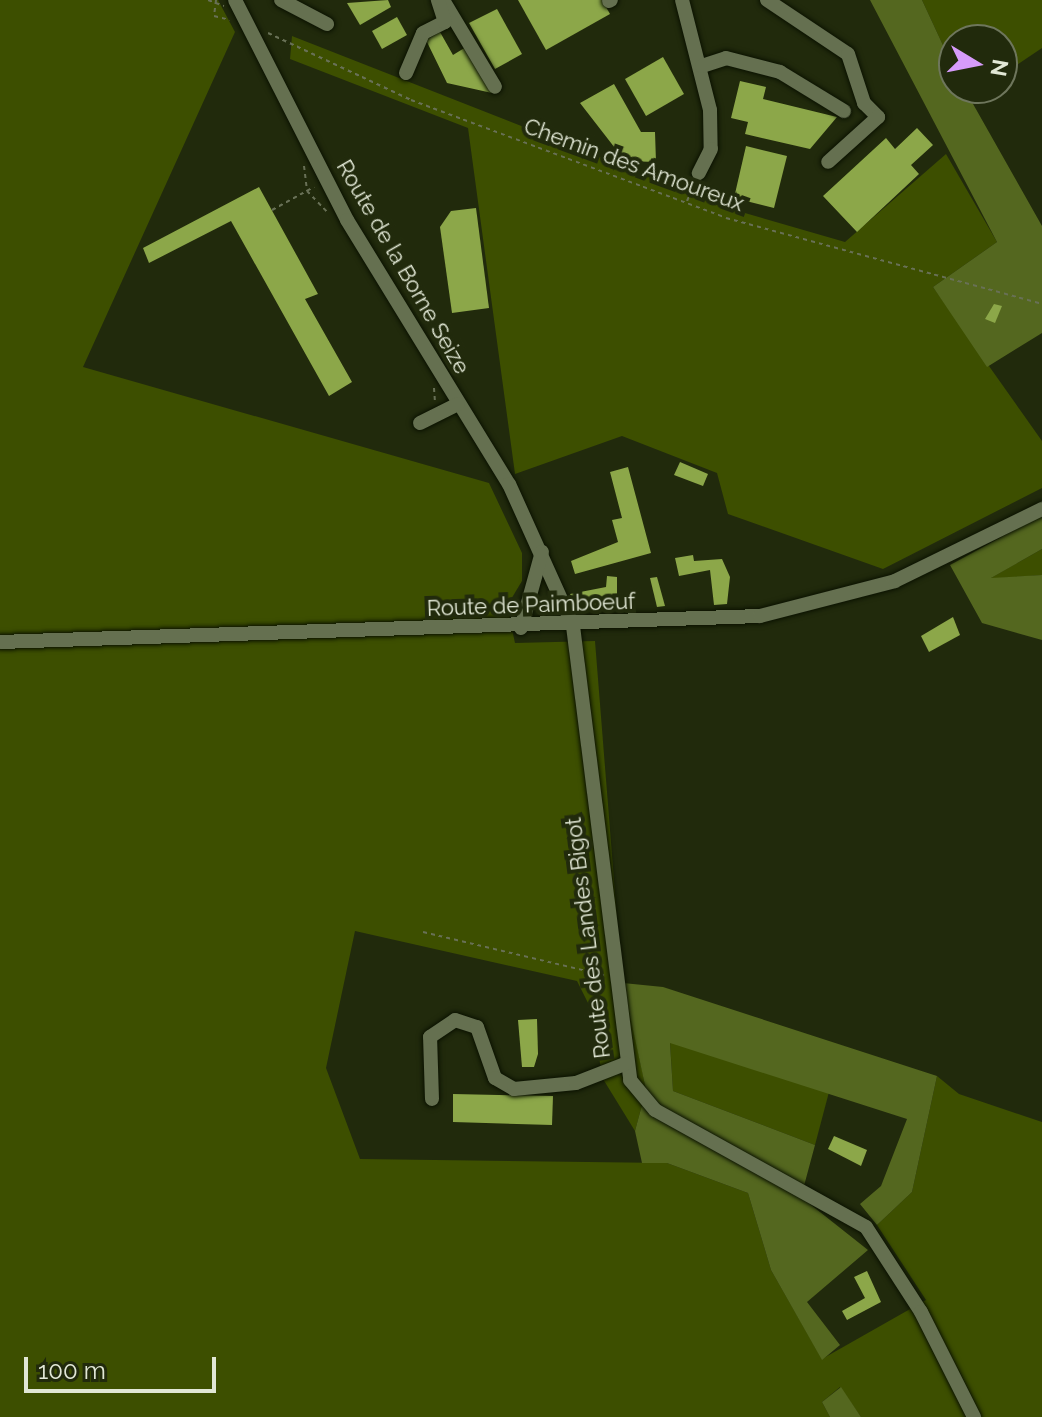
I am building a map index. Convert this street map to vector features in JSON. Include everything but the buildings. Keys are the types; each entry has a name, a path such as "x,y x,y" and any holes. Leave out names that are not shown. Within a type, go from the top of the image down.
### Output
{"street":[{"name":"Route de la Borne Seize","path":"235,0 326,181 542,552 573,626"},
{"path":"281,0 327,24"},
{"path":"406,73 423,33 445,22 440,0"},
{"path":"440,0 495,87"},
{"path":"682,0 702,66 711,149 699,173"},
{"path":"767,0 848,54 856,79 878,117 828,162"},
{"path":"702,66 726,58 780,72 844,111"},
{"path":"420,423 458,404"},
{"name":"Route de Paimboeuf","path":"0,642 573,626 800,609 895,581 1042,509"},
{"path":"521,628 542,552"},
{"name":"Route des Landes Bigot","path":"573,626 625,1064 655,1110 866,1227 921,1312 974,1417"},
{"path":"432,1099 427,1051 445,1021 477,1027 495,1078 514,1089 576,1083 625,1064"}],"path":[{"path":"214,16 216,0"},
{"name":"Chemin des Amoureux","path":"265,31 411,100 687,202 1042,304"},
{"path":"687,202 699,173"},
{"path":"272,210 326,181"},
{"path":"307,191 316,206"},
{"path":"423,932 613,977"}],"green space":[{"path":"0,0 218,0 235,32 83,367 489,483 522,553 522,581 507,606 515,643 595,641 621,968 646,1090 635,1131 603,1079 589,1005 577,981 355,931 326,1068 360,1159 667,1163 748,1193 771,1270 822,1359 926,1300 877,1225 912,1192 937,1076 959,1094 1042,1122 1042,1417 861,1417 840,1387 822,1402 830,1417 0,1417"},
{"path":"870,0 922,0 938,34 938,104 973,104 1042,226 1042,333 987,367 933,287 997,242"},
{"path":"922,0 1042,0 1042,48 1018,64 1018,24 938,24 938,34"},
{"path":"292,36 738,211 845,242 946,154 997,242 933,287 1042,441 1042,488 883,569 728,514 717,473 622,436 515,474 468,128 290,59"},
{"path":"1042,515 1042,549 991,578 1042,575 1042,640 982,623 950,565"},
{"path":"1042,549 1042,575 989,579"},
{"path":"623,983 663,987 937,1076 912,1192 877,1225 860,1204 881,1186 907,1119 670,1043 673,1091 815,1145 801,1197 868,1250 807,1302 840,1345 822,1360 771,1270 748,1193 667,1163 642,1163 635,1131 646,1090"},
{"path":"670,1042 829,1092 815,1145 673,1091"},
{"path":"841,1387 861,1417 830,1417 822,1402"}]}
